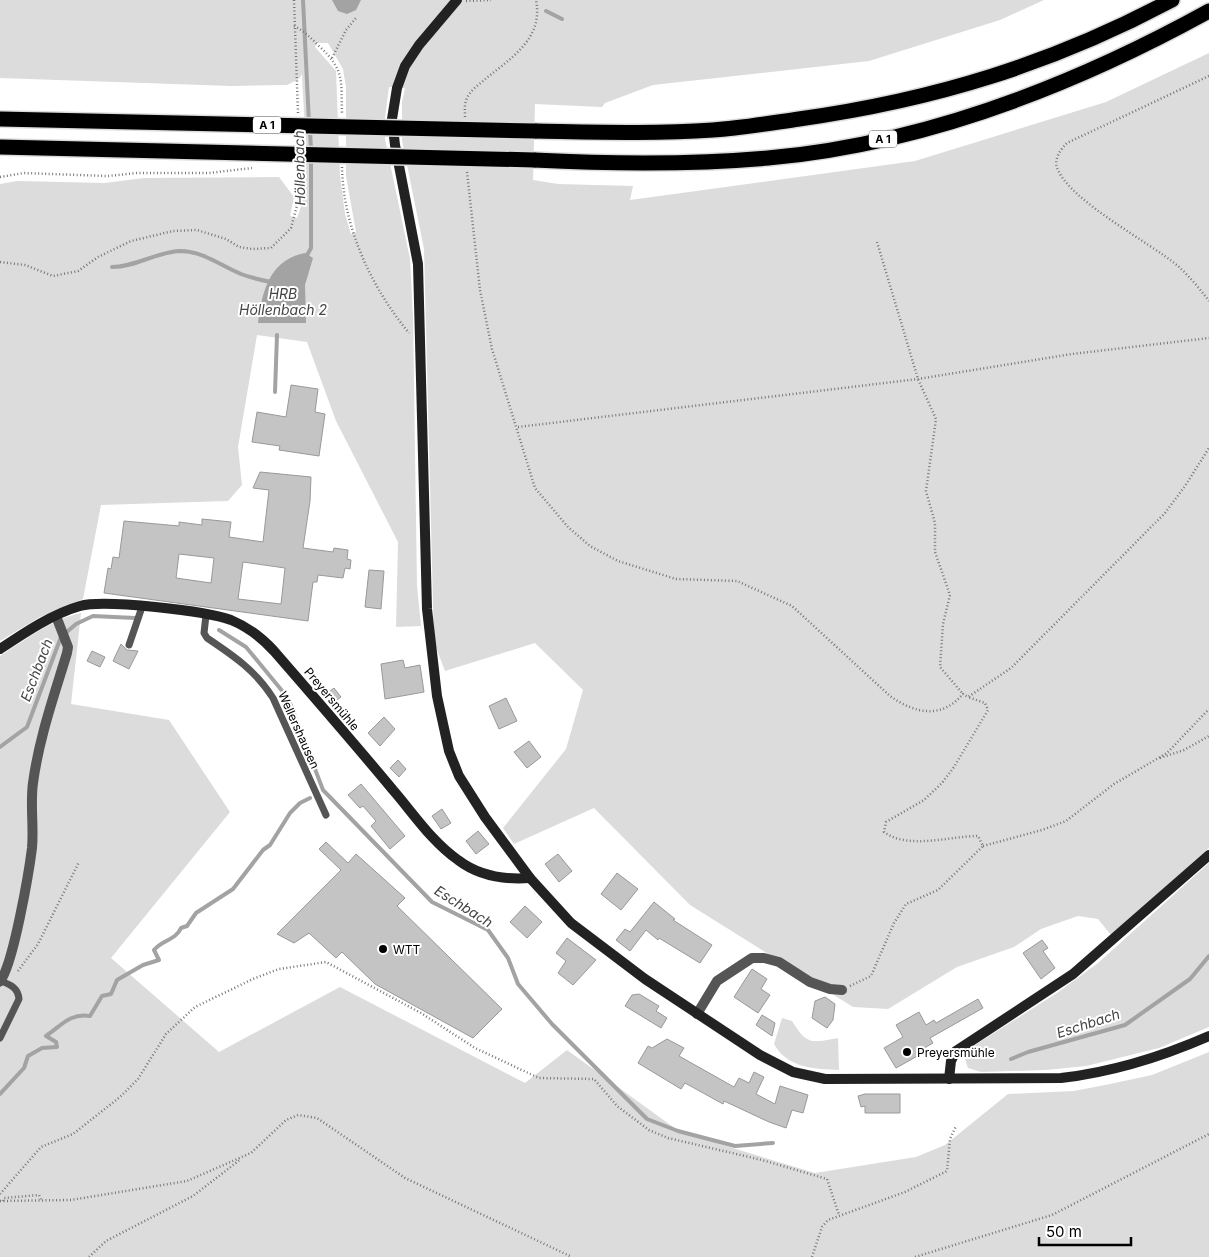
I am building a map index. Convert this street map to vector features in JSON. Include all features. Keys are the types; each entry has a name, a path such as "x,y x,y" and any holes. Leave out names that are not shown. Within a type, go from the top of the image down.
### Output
{"highway":[{"name":"A 1","path":"0,119 535,131 713,130 833,114 918,98 986,80 1058,54 1118,29 1172,0"},
{"name":"A 1","path":"0,147 534,160 612,164 690,163 769,158 844,148 896,137 974,115 1060,83 1146,46 1209,11"}],"main road":[{"path":"459,0 419,45 405,66 397,88 392,119 395,145 418,264 426,609 433,666 449,751 471,797 530,878 559,911 594,942 697,1014 767,1059 808,1077 825,1079 1045,1079 1096,1073 1150,1059 1209,1036"},
{"name":"Preyersmühle","path":"0,649 56,616 79,606 102,603 206,615 237,623 267,643 430,834 457,860 490,875 512,879 530,878"},
{"path":"949,1080 951,1061 956,1051 1073,974 1209,855"}],"street":[{"path":"0,982 16,934 30,857 32,791 39,751 68,647 56,616"},
{"path":"697,1014 717,981 752,958 764,958 779,962 810,982 830,989 842,990"}],"lane":[{"path":"129,645 142,607"},
{"name":"Wellershausen","path":"206,615 204,633 208,638 248,666 268,690 281,714 314,793 326,815"},
{"path":"0,982 14,988 18,992 19,999 0,1038"}],"path":[{"path":"294,0 298,113"},
{"path":"459,0 471,2 491,0"},
{"path":"466,123 465,104 467,96 520,52 534,31 538,10 536,0"},
{"path":"332,58 346,30 356,18"},
{"path":"294,26 308,35 332,58 340,74 342,120"},
{"path":"1209,76 1066,143 1060,150 1056,164 1067,182 1084,198 1179,267 1209,301"},
{"path":"0,262 25,264 53,276 78,270 98,257 130,241 173,231 197,230 226,239 239,247 252,249 271,248 291,228 299,198 301,162"},
{"path":"342,166 348,218 364,259 386,301 421,348"},
{"path":"0,177 24,173 108,176 137,173 208,173 254,167"},
{"path":"467,169 480,290 492,349 518,427 524,458 535,488 568,527 590,546 618,561 676,579 736,582 792,606 890,696 906,707 919,711 938,710 955,703 962,694"},
{"path":"877,242 918,378 936,419 926,491 935,523 935,552 950,595 943,624 940,666 962,694 984,703 988,710 954,767 924,800 886,822 884,832 892,838 917,842 960,836 978,836 983,846"},
{"path":"518,427 918,378 1072,354 1209,338"},
{"path":"968,696 1011,668 1165,513 1209,448"},
{"path":"842,990 871,976 894,923 906,904 938,890 983,846 1066,821 1114,784 1167,753 1209,709"},
{"path":"1156,760 1184,750 1209,736"},
{"path":"0,982 19,970 38,944 79,862"},
{"path":"0,1194 41,1147 73,1134 120,1097 138,1079 166,1034 195,1007 253,979 279,969 326,962 421,1013 475,1048 539,1078 594,1079 617,1106 649,1130 668,1138 762,1160 827,1179 838,1215"},
{"path":"89,1257 106,1241 193,1196 267,1140 286,1120 298,1115 307,1114 317,1118 405,1178 572,1257"},
{"path":"812,1257 822,1226 838,1215 905,1192 946,1171 950,1139 956,1126"},
{"path":"915,1257 1052,1215 1209,1134"},
{"path":"1,1201 71,1200 187,1181 242,1158"}],"shaded area":[{"path":"0,0 1044,0 1000,20 869,61 653,85 605,103 602,107 535,104 533,180 558,184 633,186 630,200 915,161 1106,102 1209,53 1209,848 1111,935 1098,919 1078,916 1041,929 1014,947 957,967 888,1009 853,1007 690,905 594,808 514,844 503,828 566,749 583,690 535,643 445,671 434,642 424,249 402,140 402,102 405,88 389,87 385,117 385,139 410,259 413,317 417,586 421,626 396,627 398,542 336,421 307,342 257,335 238,447 242,485 228,501 101,505 83,599 40,617 0,641 0,184 17,181 105,183 144,178 279,177 294,197 290,216 297,218 305,186 306,148 302,74 299,79 287,85 231,86 0,78","holes":["317,43 328,43 343,69 346,87 346,176 356,232 351,234 345,214 340,176 336,71 315,47"]},
{"path":"81,613 71,704 169,720 230,812 111,958 219,1052 340,987 525,1083 567,1050 680,1132 815,1173 916,1157 945,1145 1008,1094 1074,1091 1110,1084 1152,1075 1209,1052 1209,1257 0,1257 0,656 49,625"},
{"path":"1209,863 1209,1027 1159,1048 1086,1066 1046,1070 981,1072 968,1068 965,1059 972,1047 1057,993 1098,963"},
{"path":"782,1018 792,1021 797,1029 810,1040 822,1041 838,1038 839,1070 802,1066 786,1058 774,1044"}],"water":[{"path":"332,0 361,0 356,10 347,14 338,11"},
{"name":"HRB Höllenbach 2","path":"305,253 313,258 305,285 306,323 258,323 265,289 275,270 293,257"}],"building":[{"path":"291,385 318,389 315,412 325,414 319,456 279,450 280,446 252,442 257,412 286,417"},
{"path":"260,472 311,477 310,501 303,548 333,552 334,548 348,550 347,559 351,560 350,569 345,568 343,578 318,575 317,582 313,582 308,621 104,593 108,568 111,569 113,557 119,558 124,521 179,526 179,522 202,525 202,519 231,522 229,537 263,542 269,490 253,488","holes":["179,554 214,558 211,583 176,578","243,562 285,568 281,604 238,599"]},
{"path":"369,570 384,571 381,609 365,607"},
{"path":"121,644 127,650 138,651 129,669 113,661"},
{"path":"92,651 105,657 100,667 87,661"},
{"path":"403,660 405,668 420,665 424,692 385,699 381,664"},
{"path":"334,688 341,697 332,704 326,694"},
{"path":"506,698 517,721 499,729 489,706"},
{"path":"384,717 395,729 380,746 368,733"},
{"path":"529,741 541,757 527,768 514,752"},
{"path":"398,760 406,769 399,777 390,768"},
{"path":"361,784 405,836 390,849 371,826 376,821 363,806 360,808 348,795"},
{"path":"442,809 451,823 441,829 432,816"},
{"path":"478,831 489,844 476,854 466,841"},
{"name":"WTT","path":"326,842 348,863 356,854 405,898 397,906 502,1009 473,1038 375,984 342,952 336,958 309,933 294,943 277,934 341,870 319,849"},
{"path":"558,854 572,871 559,882 545,864"},
{"path":"617,873 638,889 621,910 601,894"},
{"path":"654,902 675,919 673,920 712,945 700,963 659,938 658,940 646,930 630,951 616,940 625,929 630,932"},
{"path":"525,906 542,922 527,938 510,922"},
{"path":"567,938 596,960 573,985 558,973 566,961 556,953"},
{"path":"1042,940 1048,948 1043,951 1055,968 1041,979 1023,953"},
{"path":"752,969 767,979 761,989 770,995 758,1013 734,997"},
{"path":"639,994 659,1006 656,1011 667,1018 661,1028 625,1006 632,995"},
{"path":"825,997 835,1004 833,1020 827,1028 812,1018 815,1001"},
{"path":"978,999 983,1008 930,1038 933,1043 919,1051 921,1054 896,1068 884,1048 903,1037 896,1025 919,1012 926,1025 934,1020 936,1023"},
{"path":"762,1015 775,1023 772,1036 756,1025"},
{"path":"667,1039 684,1048 679,1056 734,1087 739,1078 749,1083 754,1072 764,1077 756,1094 775,1104 780,1086 808,1095 803,1113 792,1110 786,1128 724,1101 723,1104 685,1083 681,1089 638,1063 648,1046 652,1048"},
{"path":"865,1094 900,1094 900,1113 865,1113 865,1106 861,1107 858,1096"}],"waterway":[{"name":"Höllenbach","path":"303,0 309,123"},
{"path":"546,11 562,19"},
{"name":"Höllenbach","path":"310,130 311,150"},
{"name":"Höllenbach","path":"305,259 311,248 311,157"},
{"path":"112,267 129,265 163,254 180,251 196,253 234,271 271,282"},
{"name":"Höllenbach","path":"275,392 277,335"},
{"name":"Eschbach","path":"0,747 27,727 61,637 76,624 93,616 135,618"},
{"name":"Eschbach","path":"219,630 246,647 288,698 323,790 432,902 488,930 508,958 518,984 552,1024 647,1119 678,1131 735,1146 773,1143"},
{"path":"0,1094 24,1068 28,1056 42,1048 57,1047 56,1042 46,1036 72,1018 90,1016 102,996 111,994 117,980 143,965 159,960 154,950 176,935 181,928 187,926 196,913 233,889 263,850 270,845 290,813 300,803 310,798"},
{"name":"Eschbach","path":"1011,1059 1028,1052 1125,1025 1190,979 1209,956"}],"place":[{"name":"WTT","path":"383,949"},
{"name":"Preyersmühle","path":"907,1052"}]}
